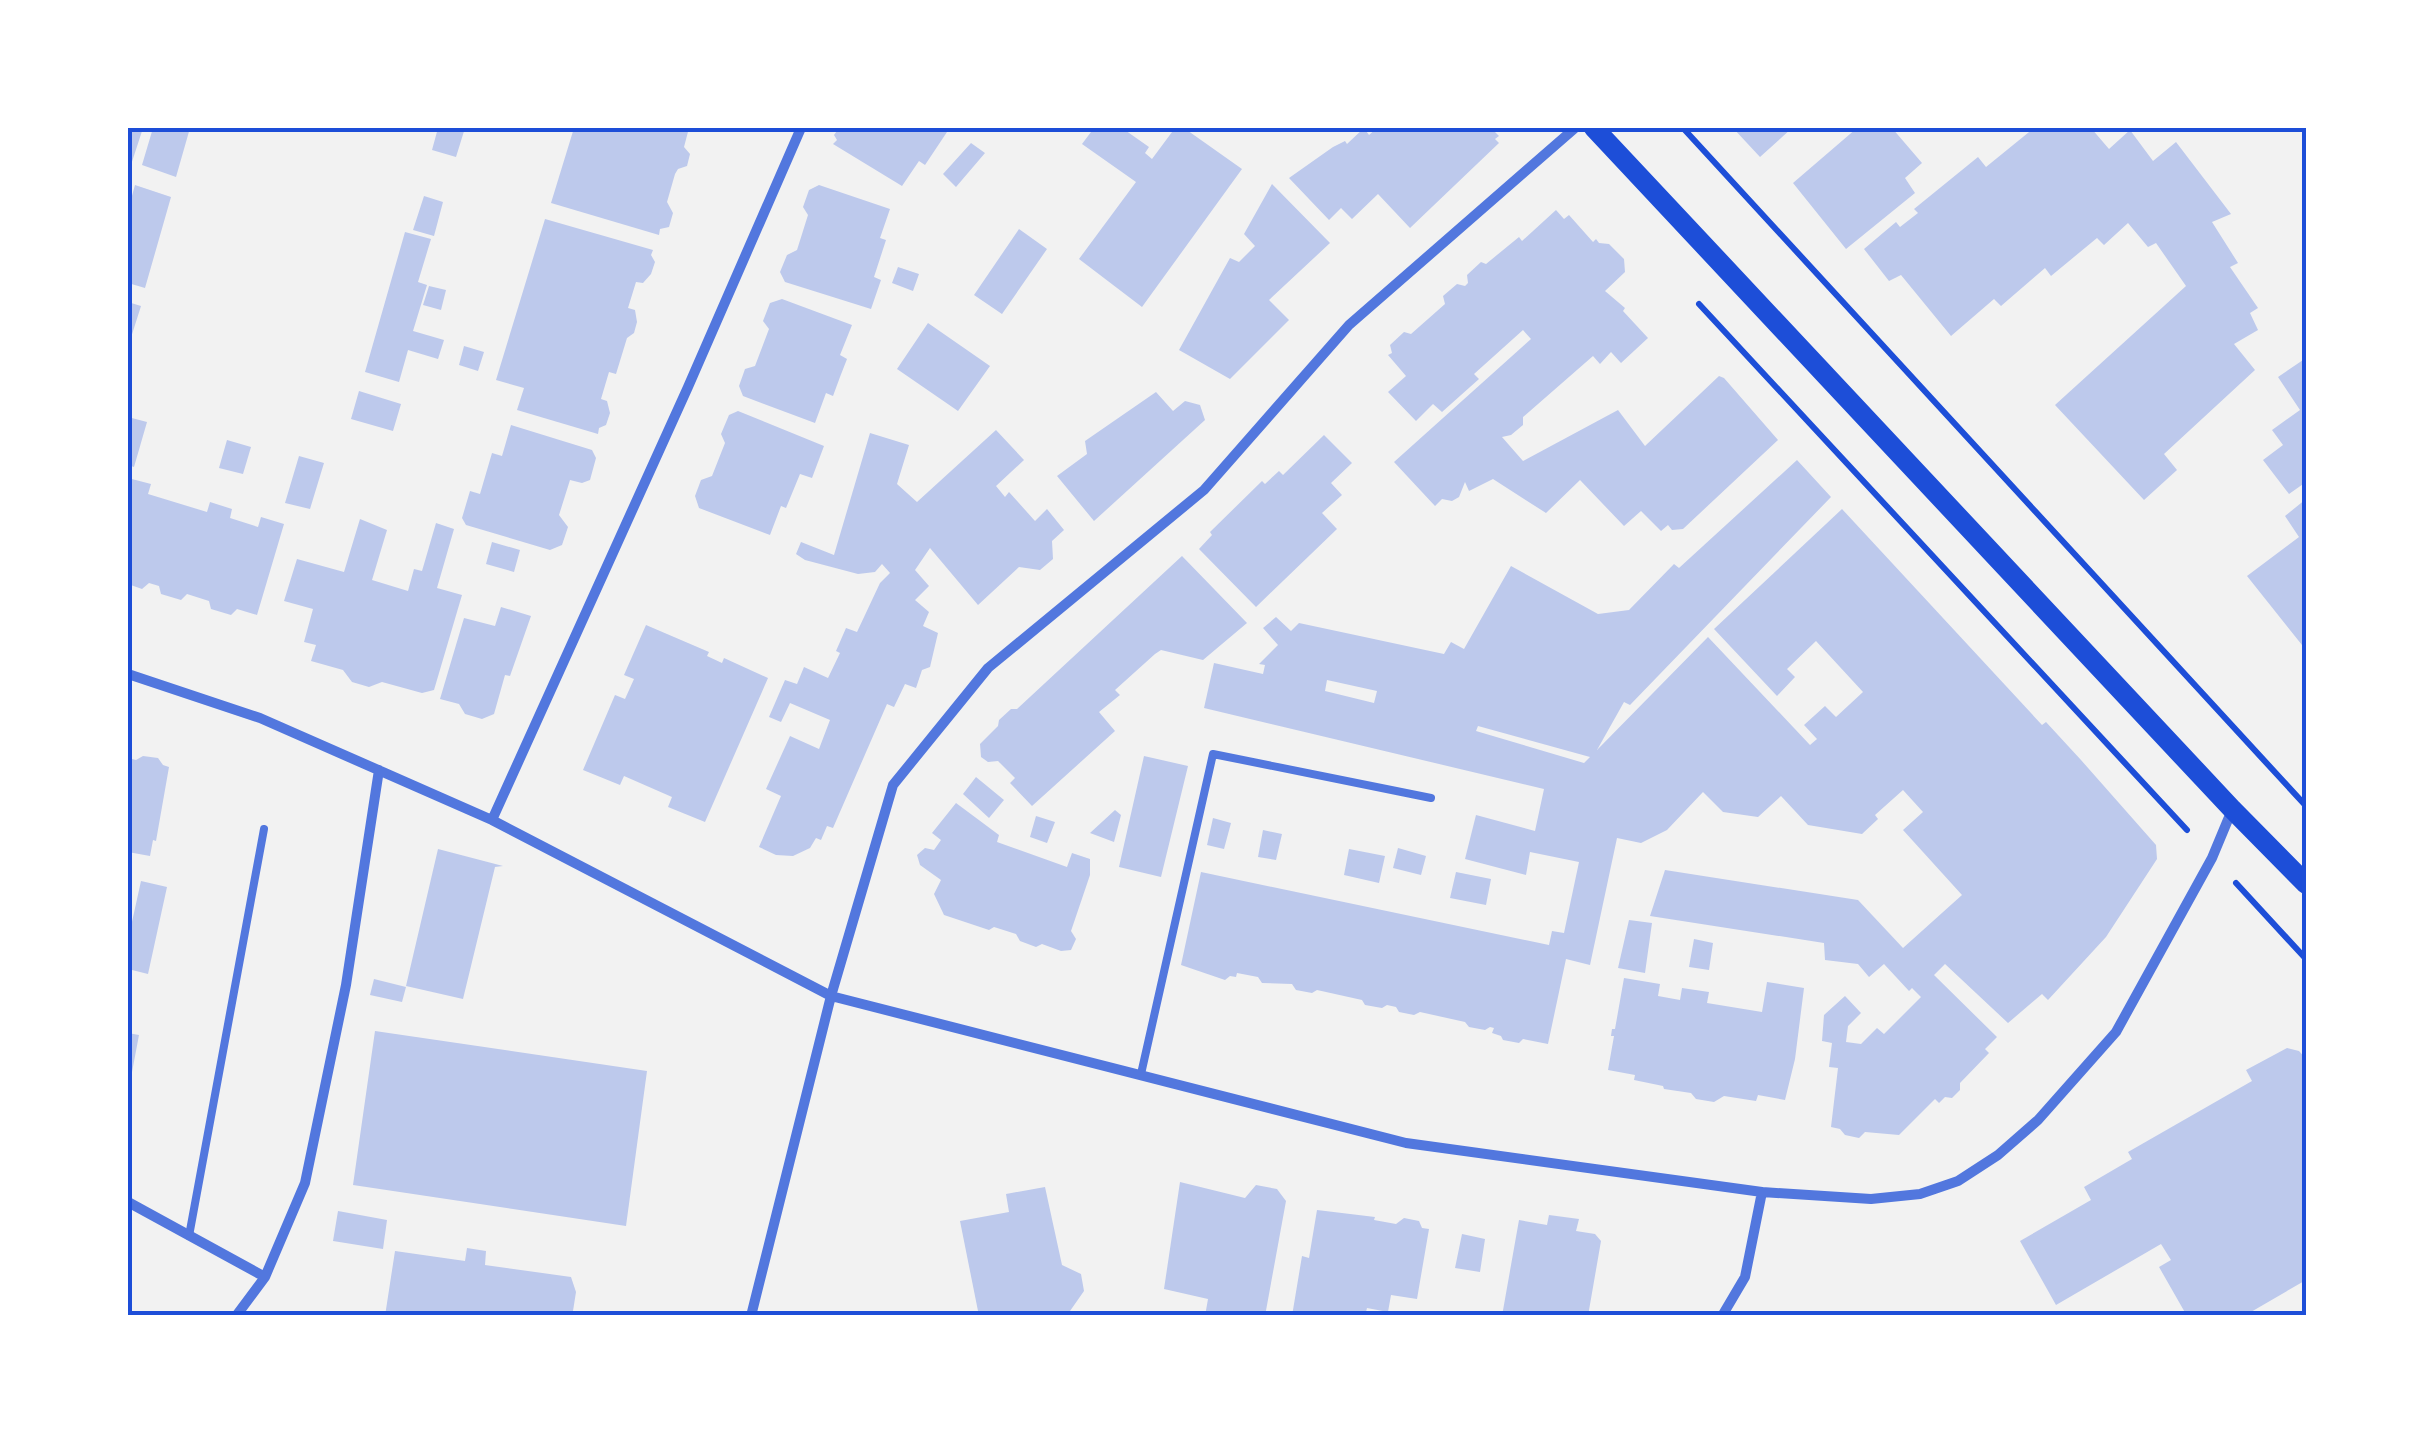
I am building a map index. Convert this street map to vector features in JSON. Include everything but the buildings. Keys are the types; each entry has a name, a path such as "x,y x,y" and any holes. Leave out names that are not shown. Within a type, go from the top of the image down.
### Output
{"main road":[{"path":"1594,128 2306,884"}],"street":[{"path":"492,820 801,128"},
{"path":"751,1316 832,996 893,785 988,668 1204,490 1349,324 1575,128"},
{"path":"128,674 260,718 492,820 832,996 1406,1143 1762,1192 1871,1199 1920,1194 1958,1181 2038,1120 2116,1032 2212,858 2232,809"},
{"path":"236,1316 264,1277 306,1183 346,986 380,770"},
{"path":"1722,1316 1746,1277 1762,1192"},
{"path":"128,1202 264,1277"}],"lane":[{"path":"1141,1074 1213,754 1431,798"},
{"path":"189,1236 264,829"}],"path":[{"path":"1683,128 2306,806"},
{"path":"1687,290 2306,959"}]}
